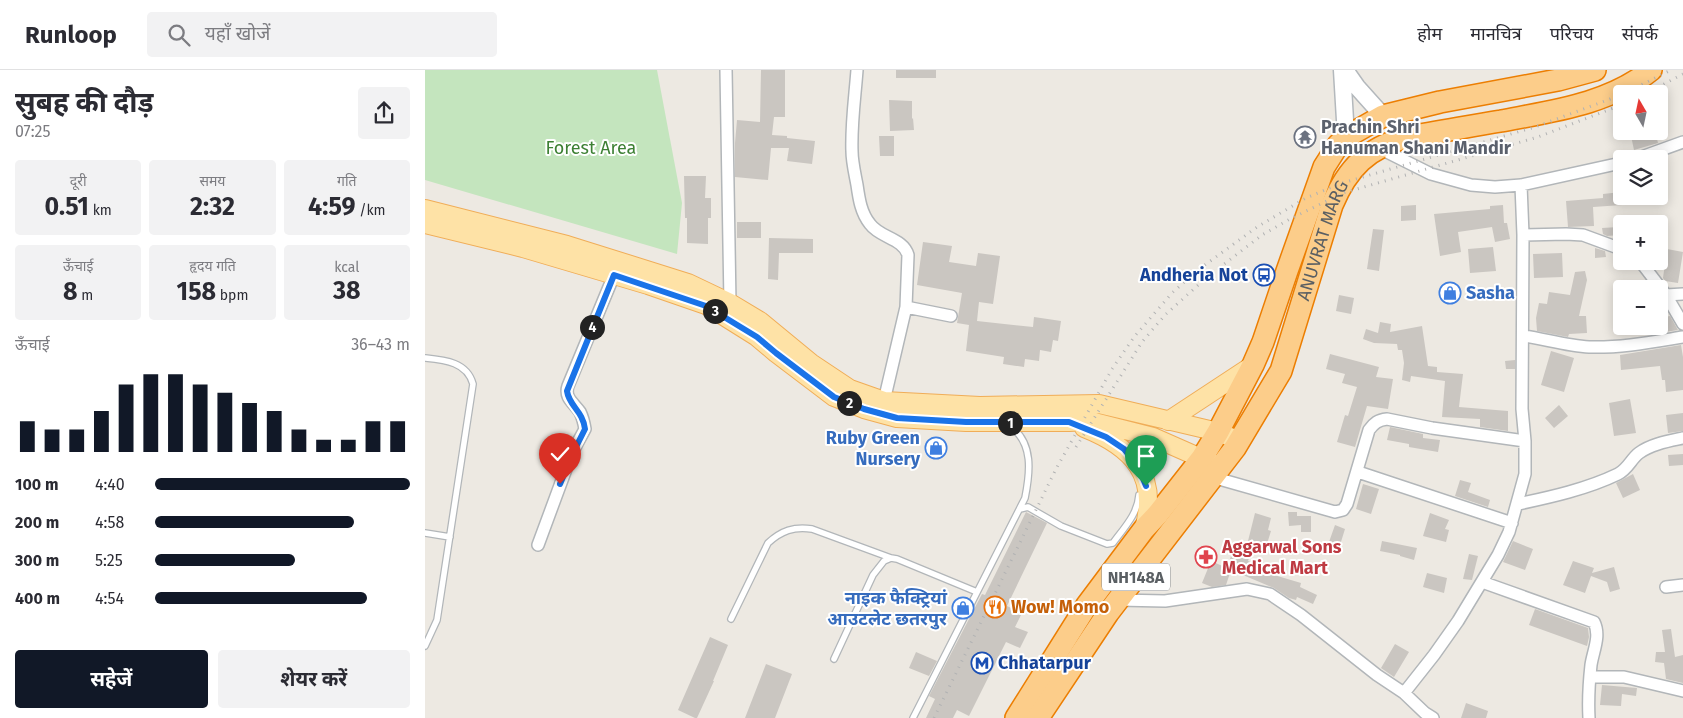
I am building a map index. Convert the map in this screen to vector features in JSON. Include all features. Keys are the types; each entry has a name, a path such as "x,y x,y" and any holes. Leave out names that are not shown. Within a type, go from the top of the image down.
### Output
{"highway":[{"name":"ANUVRAT MARG","path":"1211,468 1218,432 1263,342 1324,167 1347,137 1383,116 1440,102 1558,80 1595,70"},
{"name":"ANUVRAT MARG","path":"1240,441 1281,371 1332,205 1354,167 1363,158 1393,141 1407,137 1590,102 1640,79 1651,70"},
{"name":"NH148A","path":"1016,718 1087,605 1144,528 1240,441"},
{"name":"NH148A","path":"1038,718 1211,468"}],"main road":[{"path":"425,209 567,245 688,283 730,303 760,321 811,362 850,389 884,401 980,406 1099,404 1218,432 1240,441"},
{"path":"425,224 523,248 614,275 706,306 757,337 834,397 864,409 897,418 1005,423 1090,421 1153,437 1211,468"},
{"path":"1168,421 1253,365"},
{"path":"1069,422 1115,442 1138,466 1143,476 1148,496 1144,528"}],"street":[{"path":"726,70 730,303"},
{"path":"857,70 852,152 858,191 865,217 879,233 906,249 909,263 906,307 884,401"},
{"path":"1341,70 1347,137"},
{"path":"1345,70 1357,87 1383,116"},
{"path":"1661,150 1683,142"},
{"path":"1379,148 1431,174 1471,185 1495,187 1521,185 1613,165"},
{"path":"1405,692 1453,628 1498,555 1518,504 1525,474 1525,441 1522,409 1524,336 1521,185"},
{"path":"1523,235 1583,235 1613,246"},
{"path":"1647,270 1655,280"},
{"path":"538,545 573,453 585,429 581,413 568,398 568,386 614,275"},
{"path":"1668,295 1683,294"},
{"path":"1668,298 1683,324"},
{"path":"906,307 951,316"},
{"path":"1524,336 1595,347 1635,345 1683,337"},
{"path":"1211,468 1335,512 1343,510 1347,504 1369,430 1373,424 1381,419 1525,441"},
{"path":"1518,504 1608,479 1625,470 1640,453 1666,442 1683,438"},
{"path":"1358,472 1512,522"},
{"path":"1482,582 1594,622 1597,628 1597,637 1590,676 1589,718"},
{"path":"1666,587 1683,584"},
{"path":"1118,600 1165,601 1247,589 1270,594 1301,615 1377,675 1405,692 1427,716"},
{"path":"1590,676 1624,676 1683,691"}],"lane":[{"path":"425,358 448,362 465,369 471,376 473,384 437,620 425,646"},
{"path":"913,718 1025,498 1028,483 1029,457 1026,445 1018,432 1005,423"},
{"path":"1020,509 1027,507 1066,528 1107,544 1113,543 1139,502 1140,481 1138,466"},
{"path":"731,619 768,543 776,536 799,527 812,529 897,559 977,592"},
{"path":"425,533 450,537"},
{"path":"834,659 873,575 884,561 891,558"}],"green space":[{"name":"Forest Area","path":"425,70 657,70 682,203 677,254 425,180"}],"building":[{"path":"761,70 785,70 785,117 774,117 772,135 815,141 812,164 787,161 789,148 771,148 768,180 735,177 737,120 760,122"},
{"path":"896,70 936,70 936,78 896,78"},
{"path":"889,100 912,101 914,130 890,131"},
{"path":"879,136 894,136 894,156 880,156"},
{"path":"1632,140 1657,140 1658,143 1634,150"},
{"path":"684,176 706,176 705,198 711,198 711,218 708,218 708,244 687,243"},
{"path":"1613,193 1613,205 1622,205 1593,207 1594,226 1568,227 1566,201 1603,198 1603,194"},
{"path":"1416,205 1416,220 1401,221 1401,206"},
{"path":"1503,205 1504,223 1507,223 1510,239 1495,242 1492,227 1458,232 1461,252 1440,256 1434,214 1490,209 1490,206"},
{"path":"737,222 761,222 761,238 737,238"},
{"path":"1613,227 1613,236 1603,234 1602,228"},
{"path":"1373,229 1384,230 1379,271 1367,269"},
{"path":"769,238 813,239 813,253 779,253 778,280 768,279"},
{"path":"923,242 952,246 949,262 976,266 978,253 1000,256 993,304 979,302 977,321 1033,327 1034,317 1061,321 1058,341 1053,340 1051,352 1040,350 1039,361 1025,359 1024,367 1003,364 1004,357 966,351 969,325 957,323 962,293 917,285"},
{"path":"1493,247 1496,271 1470,273 1468,249"},
{"path":"1595,248 1605,251 1606,257 1595,258"},
{"path":"1668,249 1683,252 1678,283 1668,281 1663,278 1664,270 1668,270"},
{"path":"1562,253 1563,277 1534,278 1533,254"},
{"path":"1585,271 1587,280 1579,316 1586,316 1587,333 1569,334 1568,337 1537,331 1536,318 1539,303 1547,304 1549,292 1570,295 1575,272"},
{"path":"1339,295 1354,298 1351,314 1336,311"},
{"path":"1668,316 1670,316 1678,330 1668,332"},
{"path":"1380,322 1391,324 1390,332 1422,326 1428,366 1437,367 1437,372 1463,374 1459,407 1508,411 1508,431 1480,427 1480,419 1442,417 1445,381 1411,376 1410,382 1402,380 1404,363 1402,350 1398,350 1397,344 1374,343 1363,339 1366,329 1378,333"},
{"path":"1681,345 1683,390 1666,392 1665,380 1662,380 1660,366 1621,370 1620,355"},
{"path":"1551,351 1574,358 1564,392 1541,385"},
{"path":"1330,354 1379,367 1376,377 1393,379 1388,409 1367,406 1355,447 1337,442 1345,415 1348,416 1357,387 1342,383 1345,374 1326,369"},
{"path":"1515,360 1515,369 1506,369 1505,361"},
{"path":"1630,399 1636,433 1614,436 1609,403"},
{"path":"1559,405 1568,416 1554,428 1545,418"},
{"path":"1683,413 1683,431 1668,433 1666,415"},
{"path":"1390,427 1423,434 1423,438 1440,440 1438,452 1409,447 1409,444 1387,440"},
{"path":"1683,454 1683,465 1669,466 1668,455"},
{"path":"1633,474 1640,490 1623,498 1616,483"},
{"path":"1460,480 1471,483 1468,492 1490,500 1488,507 1455,496"},
{"path":"1363,484 1379,489 1371,514 1356,509"},
{"path":"1026,512 1047,523 1007,606 1022,613 1015,627 1028,632 1020,648 1006,642 969,716 957,710 953,718 926,718 935,699 929,696 982,594 985,595"},
{"path":"1288,512 1297,512 1297,516 1311,516 1311,532 1301,532 1301,525 1289,526"},
{"path":"1255,513 1271,518 1268,530 1271,531 1266,547 1248,541"},
{"path":"1430,513 1449,520 1445,529 1449,530 1446,542 1423,536"},
{"path":"1335,525 1345,529 1340,545 1329,542"},
{"path":"1236,541 1253,547 1248,561 1275,573 1274,575 1301,583 1300,587 1317,595 1313,604 1297,597 1296,600 1289,598 1274,588 1231,570 1226,585 1212,587 1202,583 1211,561 1227,568"},
{"path":"1382,541 1417,548 1414,560 1380,551"},
{"path":"1513,541 1533,549 1525,570 1503,562"},
{"path":"1469,554 1478,556 1472,580 1463,579"},
{"path":"1573,561 1594,568 1592,573 1614,567 1620,589 1610,592 1607,582 1591,576 1585,593 1563,585"},
{"path":"1427,573 1447,578 1444,593 1423,587"},
{"path":"1535,609 1588,628 1587,646 1529,625"},
{"path":"1671,629 1675,657 1683,655 1683,683 1666,679 1664,663 1655,662 1656,652 1665,652 1662,630"},
{"path":"710,637 728,645 714,681 697,718 695,718 678,710"},
{"path":"1395,644 1409,652 1394,677 1381,668"},
{"path":"916,652 937,661 929,676 909,668"},
{"path":"766,664 792,674 775,718 745,718"},
{"path":"1602,685 1637,688 1636,696 1622,694 1621,706 1600,705"},
{"path":"1466,703 1488,711 1486,718 1461,718"}],"railway":[{"path":"1641,85 1671,70"},
{"path":"1662,85 1683,74"},
{"path":"934,718 1056,469 1112,369 1134,337 1172,293 1198,270 1257,227 1306,198 1339,184 1535,127 1613,98"},
{"path":"1076,447 1142,342 1165,315 1206,278 1262,235 1343,193 1538,137 1613,108"}],"place":[{"name":"Prachin Shri Hanuman Shani Mandir","path":"1305,137"},
{"name":"Andheria Not","path":"1264,275"},
{"name":"Sasha","path":"1450,293"},
{"name":"Ruby Green Nursery","path":"936,448"},
{"name":"Aggarwal Sons Medical Mart","path":"1206,557"},
{"name":"Wow! Momo","path":"995,607"},
{"name":"नाइक फैक्ट्रियां आउटलेट छतरपुर","path":"963,608"},
{"name":"Chhatarpur","path":"982,663"}],"route":[{"path":"560,484 585,429 581,413 568,398 568,386 614,275 706,306 748,330 834,397 864,409 897,418 966,422 1069,422 1106,437 1124,449 1138,466 1146,486"}]}
